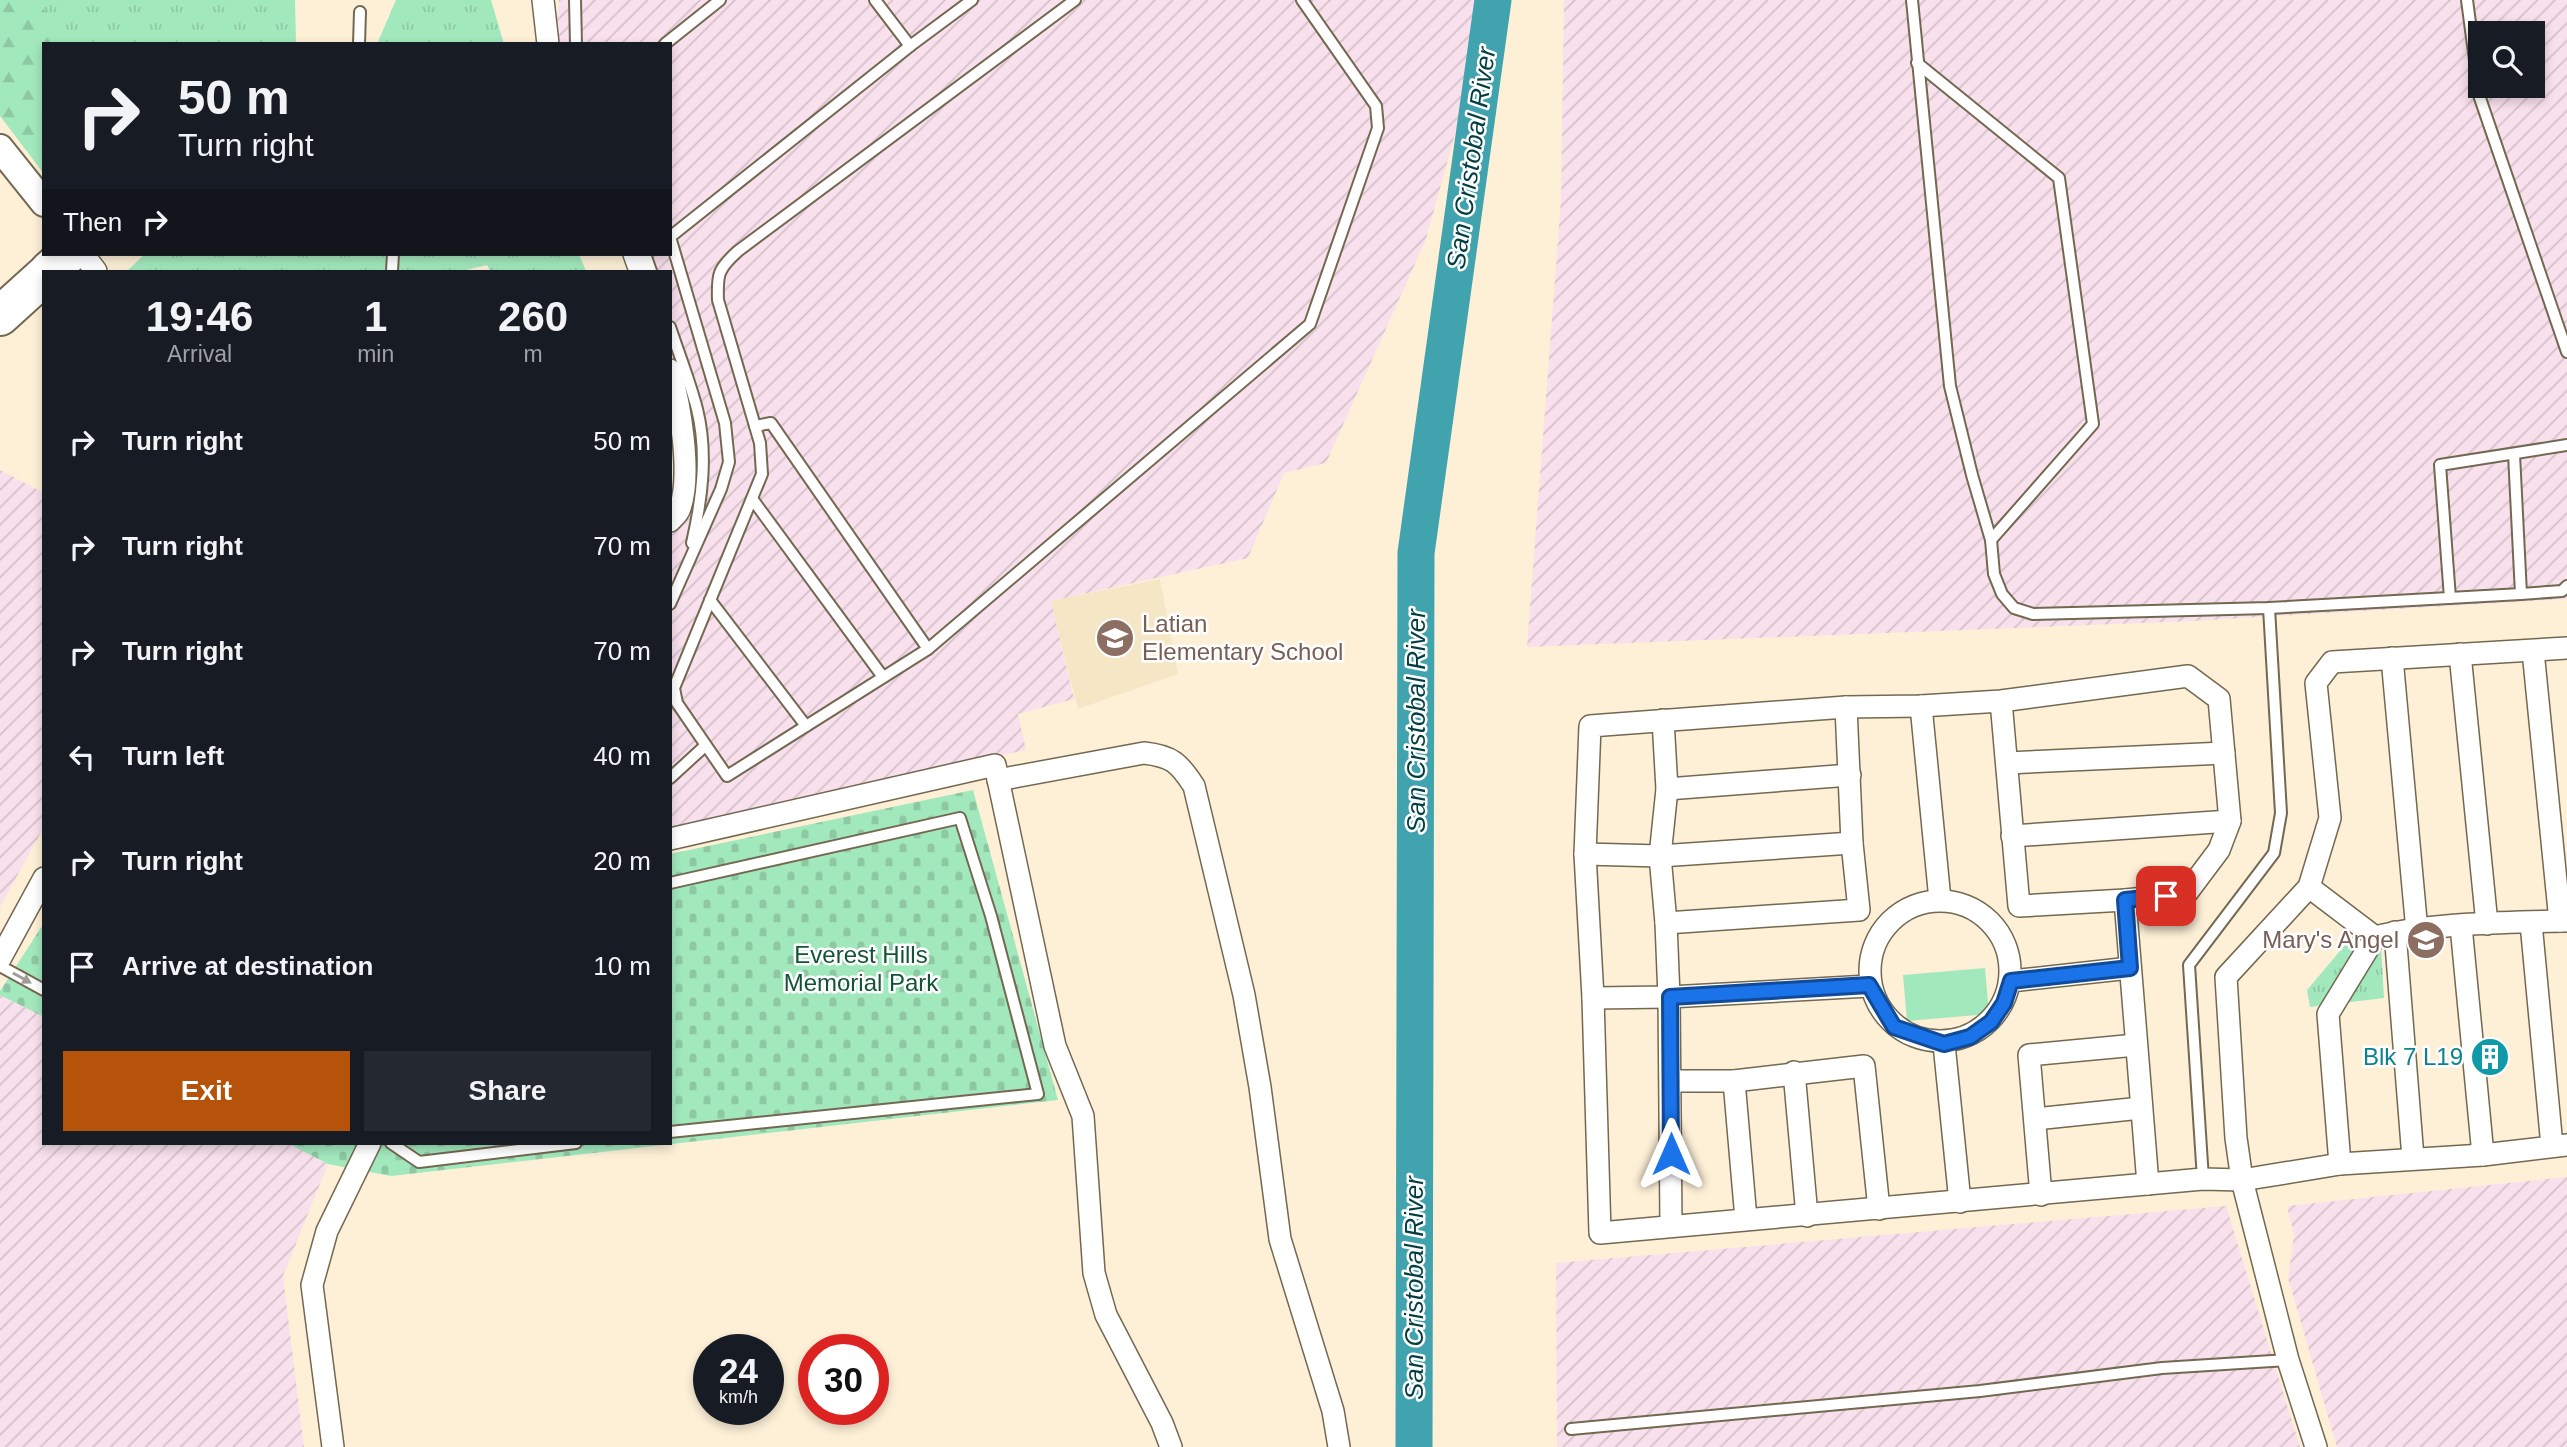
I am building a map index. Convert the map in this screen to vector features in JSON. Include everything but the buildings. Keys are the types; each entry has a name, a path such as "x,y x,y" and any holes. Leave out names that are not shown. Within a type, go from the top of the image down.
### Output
{"highway":[{"path":"50,270 66,256"},
{"path":"0,316 42,278"}],"street":[{"path":"543,0 548,42"},
{"path":"0,148 42,200"},
{"path":"85,256 95,270"},
{"path":"672,377 678,397 685,476 680,510 672,519"},
{"path":"2316,1447 2288,1360 2242,1180 2236,1138 2227,977 2309,887 2330,818 2316,683 2332,662 2567,648"},
{"path":"2309,887 2396,933 2487,924 2564,921 2533,651"},
{"path":"2460,654 2487,924"},
{"path":"2392,657 2396,933 2413,1158"},
{"path":"2001,701 2018,906 2186,894 2219,849 2230,821 2219,699 2188,676 2001,701 1846,707 1590,726 1585,854 1600,1233 2203,1179 2242,1180 2340,1164 2483,1155 2559,1145 2531,923"},
{"path":"1922,706 1940,900"},
{"path":"1667,923 1859,911 1852,843 1846,707"},
{"path":"1663,720 1667,789 1660,856 1667,923 1670,997 1671,1226"},
{"path":"998,780 1144,753 1164,755 1182,767 1194,786 1244,995 1260,1087 1280,1239 1334,1411 1339,1447"},
{"path":"2007,763 2224,753"},
{"path":"672,839 995,765 1055,1046 1083,1116 1094,1273 1106,1315 1162,1423 1171,1447"},
{"path":"1667,789 1850,775"},
{"path":"2011,836 2230,821"},
{"path":"1585,854 1660,856 1852,843"},
{"path":"0,959 32,908 42,883"},
{"path":"1940,900 1961,903 1981,913 1997,928 2011,981 2004,1003 1991,1022 1970,1037 1944,1044 1894,1027 1869,985 1870,955 1883,928 1908,907 1940,900"},
{"path":"2125,900 2148,1184"},
{"path":"2461,926 2483,1155"},
{"path":"2340,1164 2328,1014 2396,933"},
{"path":"2011,981 2130,968"},
{"path":"1592,998 1670,997 1869,985"},
{"path":"1944,1044 1960,1202"},
{"path":"2041,1195 2029,1055 2136,1045"},
{"path":"1672,1081 1734,1081 1864,1066 1879,1209"},
{"path":"1794,1072 1807,1216"},
{"path":"1734,1081 1746,1219"},
{"path":"2035,1119 2140,1108"},
{"path":"333,1447 312,1285 327,1231 369,1145"}],"lane":[{"path":"575,0 576,42"},
{"path":"668,42 720,0"},
{"path":"875,0 910,47"},
{"path":"672,235 972,0"},
{"path":"1074,0 722,265 717,278 718,300 761,443 762,474 674,688 677,703 727,776 929,649 1310,324 1378,128 1379,118 1376,106 1301,0"},
{"path":"1912,0 1950,386 1991,540 1994,575 2002,594 2014,608 2034,614 2269,608 2562,591 2567,586"},
{"path":"2467,0 2480,98 2567,352"},
{"path":"359,42 360,12"},
{"path":"1917,63 2059,178 2093,424 1991,540"},
{"path":"672,244 729,443 726,476 672,600"},
{"path":"672,333 698,411 704,470 700,510 687,567"},
{"path":"755,426 771,424 929,649"},
{"path":"2450,598 2440,465 2567,444"},
{"path":"2514,454 2521,594"},
{"path":"753,500 883,677"},
{"path":"710,600 806,726"},
{"path":"2203,1179 2189,965 2274,853 2281,813 2269,608"},
{"path":"672,776 705,746"},
{"path":"672,883 960,818 991,916 1038,1094 672,1132"},
{"path":"0,966 42,989"},
{"path":"399,1145 419,1162 559,1145"},
{"path":"1571,1429 1814,1404 1980,1391 2162,1367 2288,1360"}],"shaded area":[{"path":"559,0 1492,0 1426,239 1326,463 1284,473 1248,558 1051,601 1074,699 1018,714 1026,750 672,829 672,532 682,526 694,486 687,413 672,362 672,270 645,270 640,256 672,256 672,42 558,42"},
{"path":"1564,0 2567,0 2567,599 2191,621 1527,647 1561,200"},
{"path":"0,470 42,492 42,831 0,907"},
{"name":"Latian Elementary School","path":"1160,579 1178,674 1078,709 1050,601"},
{"path":"0,995 42,1016 42,1145 291,1145 328,1164 283,1276 304,1447 0,1447"},
{"path":"2567,1177 2567,1447 2337,1447 2288,1278 2294,1235 2287,1206"},
{"path":"2226,1206 2300,1447 1557,1447 1556,1263"}],"green space":[{"path":"0,0 38,0 66,42 42,42 42,171 0,116"},
{"path":"38,0 295,0 296,42 65,42"},
{"path":"396,0 491,0 503,42 378,42"},
{"path":"143,256 580,256 586,270 490,270 487,265 466,270 128,270"},
{"name":"Everest Hills Memorial Park","path":"973,790 1058,1100 672,1144 672,854"},
{"path":"42,926 42,1016 0,995"},
{"path":"2380,928 2384,998 2310,1007 2307,990 2356,932"},
{"path":"1985,968 1989,1014 1907,1021 1903,975"},
{"name":"Everest Hills Memorial Park","path":"291,1145 663,1145 391,1176 328,1164"}],"waterway":[{"name":"San Cristobal River","path":"1414,1447 1416,553 1493,0"}],"place":[{"name":"Latian Elementary School","path":"1115,638"},
{"name":"Mary's Angel","path":"2426,940"},
{"name":"Blk 7 L19","path":"2490,1057"}],"route":[{"path":"1671,1154 1670,997 1869,985 1894,1027 1944,1044 1970,1037 1991,1022 2004,1003 2011,981 2130,968 2125,900 2166,896"}]}
